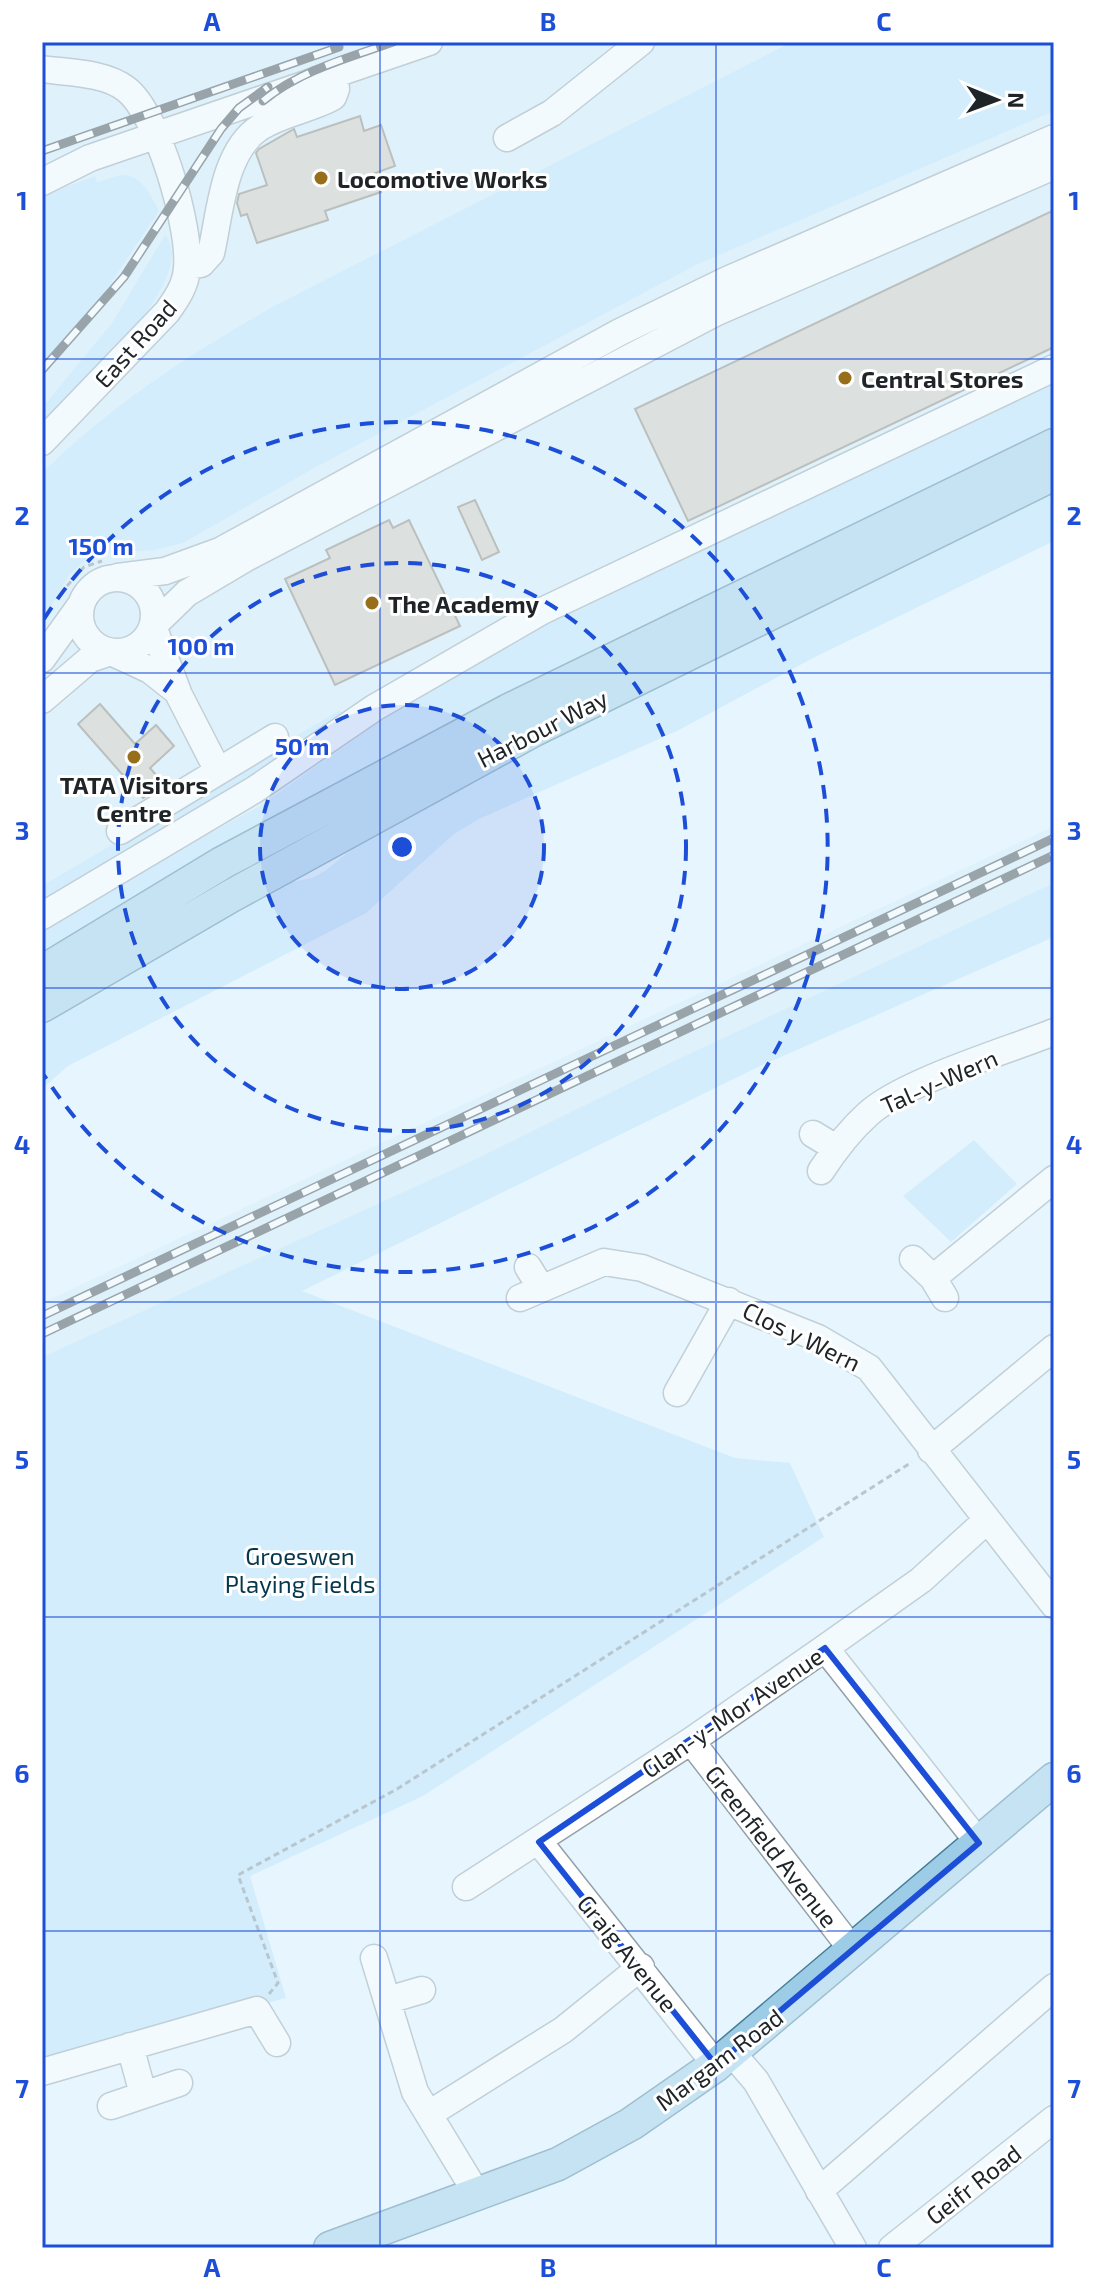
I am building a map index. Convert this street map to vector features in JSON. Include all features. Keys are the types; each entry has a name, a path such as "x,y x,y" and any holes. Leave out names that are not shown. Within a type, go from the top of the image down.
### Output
{"main road":[{"name":"Harbour Way","path":"42,972 222,863 509,710 1054,445"},
{"name":"Harbour Way","path":"42,1006 231,896 534,730 1054,474"},
{"name":"Margam Road","path":"330,2248 389,2239 477,2194 558,2164 631,2124 724,2059 854,1952 1054,1779"}],"street":[{"path":"42,182 90,158 429,42"},
{"path":"507,138 552,113 641,42"},
{"name":"East Road","path":"42,69 114,82 136,99 154,135 183,223 188,266 181,293 167,312 42,442"},
{"path":"188,266 201,264 211,253 232,166 244,140 268,123 333,97 336,89 334,75"},
{"path":"42,659 98,582 165,571 212,555 620,332 727,280 1054,138"},
{"path":"153,626 187,593 231,566 657,342 717,312 1054,166"},
{"path":"42,916 228,806 374,708 531,618 1054,368"},
{"path":"42,700 90,659 111,652 132,650 149,636 155,615 148,593 130,579 118,577"},
{"path":"80,606 81,624 89,640 161,677 179,695"},
{"path":"153,626 179,695 217,769"},
{"path":"120,831 217,769 275,737"},
{"name":"Tal-y-Wern","path":"821,1171 836,1148 869,1113 896,1095 1054,1032"},
{"path":"813,1134 836,1148"},
{"path":"913,1259 939,1288 1054,1179"},
{"name":"Clos y Wern","path":"530,1284 604,1262 642,1268 818,1338 869,1368 1054,1605"},
{"name":"Clos y Wern","path":"677,1393 681,1366 729,1301"},
{"path":"931,1450 1054,1348"},
{"name":"Glan-y-Mor Avenue","path":"466,1887 691,1741 825,1648 921,1580 986,1521"},
{"path":"825,1648 979,1843"},
{"name":"Greenfield Avenue","path":"691,1741 854,1952"},
{"name":"Graig Avenue","path":"539,1842 641,1967 724,2059 756,2081 853,2248"},
{"path":"374,1958 415,2092 477,2194"},
{"path":"429,2114 563,2030 641,1967"},
{"path":"819,2191 1054,1987"},
{"path":"388,2000 422,1990"},
{"path":"42,2072 257,2010 277,2043"},
{"path":"130,2046 143,2094"},
{"path":"111,2106 179,2083"},
{"name":"Geifr Road","path":"892,2248 1054,2119"}],"path":[{"path":"257,2010 278,1983 238,1875 397,1789 931,1450"}],"highlighted area":[{"path":"825,1648 979,1843 716,2065 539,1842"}],"shaded area":[{"path":"42,42 1054,42 1054,426 675,611 452,725 42,957"},
{"path":"1054,826 1054,908 538,1131 42,1357 42,1303"}],"green space":[{"path":"792,42 1054,42 1054,111 696,265 316,467 183,543 154,550 106,553 87,559 69,575 42,622 42,473 125,402 185,360 278,304"},
{"path":"122,175 140,182 159,211 104,293 42,364 42,196 95,176 97,182"},
{"path":"165,235 172,255 166,279 150,307 104,364 42,426 42,408 112,323"},
{"path":"1054,375 1054,426 675,611 452,725 42,957 42,924 260,806 368,730 364,723 608,587"},
{"path":"1054,492 1054,541 815,657 677,731 479,819 454,834 366,913 68,1066 42,1089 42,1019 286,883 312,878 325,871 378,828 406,812 824,601"},
{"path":"340,710 345,718 240,791 42,905 42,886"},
{"name":"Groeswen Playing Fields","path":"1054,883 1054,937 756,1068 302,1291 735,1458 790,1463 824,1537 423,1796 250,1876 286,1998 42,2065 42,1357 476,1159 670,1063"},
{"path":"974,1140 1017,1184 951,1242 903,1196"}],"building":[{"name":"Locomotive Works","path":"360,116 364,131 381,125 395,166 375,173 381,192 325,211 328,220 257,243 247,214 241,216 237,203 239,194 267,185 256,153 259,149 294,129 297,137"},
{"name":"Central Stores","path":"1054,210 1054,347 688,521 635,409"},
{"path":"475,500 499,552 482,560 458,507"},
{"name":"The Academy","path":"389,520 393,528 409,520 460,626 335,685 285,579 330,558 326,550"},
{"name":"TATA Visitors Centre","path":"100,704 135,744 156,725 174,746 150,768 164,784 143,798 78,724"}],"railway":[{"path":"263,101 309,73 393,42"},
{"path":"42,151 339,47"},
{"path":"42,370 124,277 221,129 239,108 268,87"},
{"path":"42,1316 1054,838"},
{"path":"42,1334 1054,855"}],"place":[{"name":"Locomotive Works","path":"321,178"},
{"name":"Central Stores","path":"845,378"},
{"name":"The Academy","path":"372,603"},
{"name":"TATA Visitors Centre","path":"134,757"}]}
